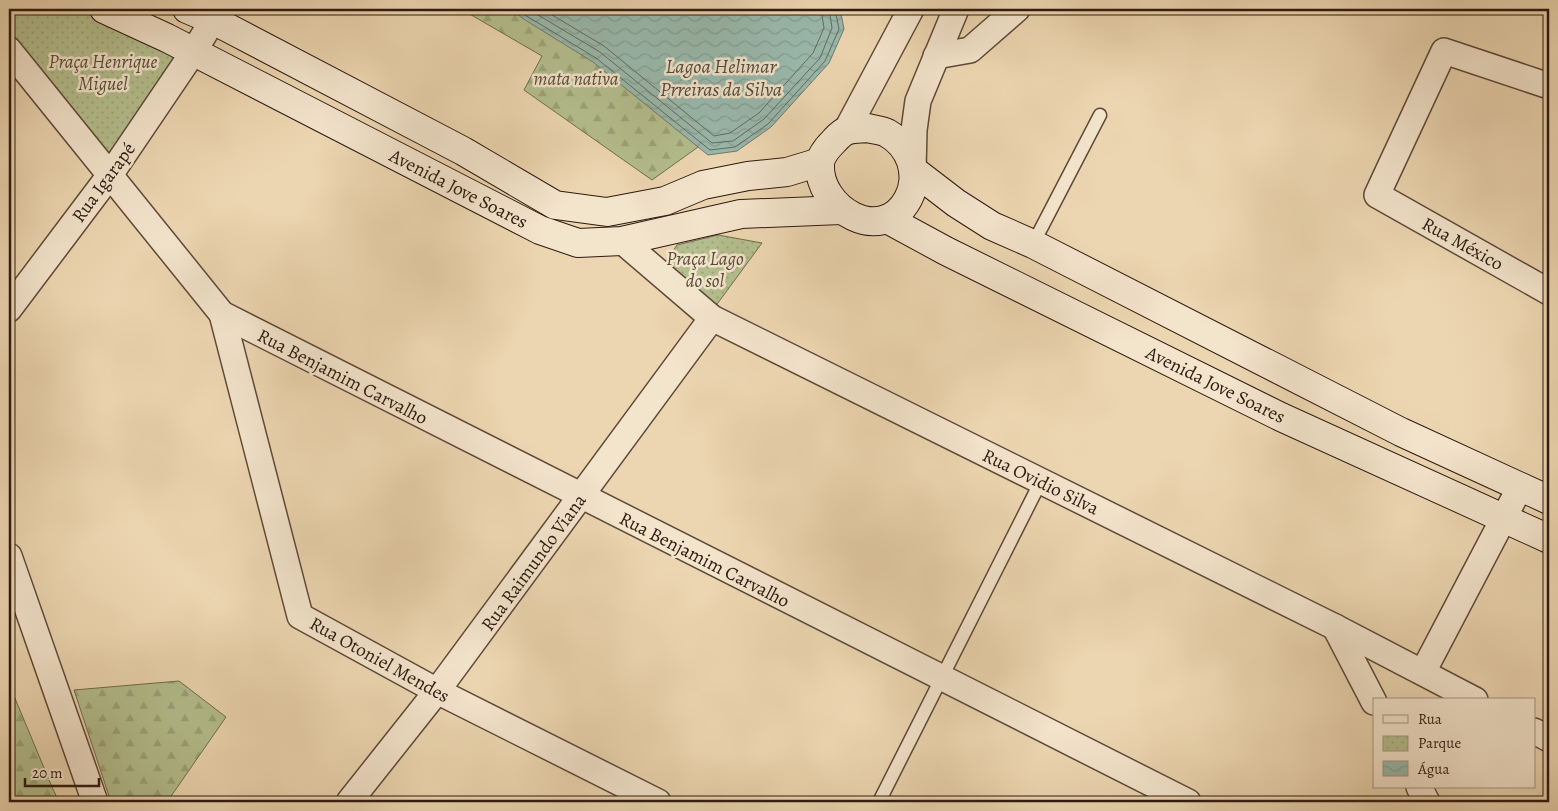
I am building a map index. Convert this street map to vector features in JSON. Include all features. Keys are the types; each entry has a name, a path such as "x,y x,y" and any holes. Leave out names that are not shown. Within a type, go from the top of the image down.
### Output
{"main road":[{"name":"Avenida Jove Soares","path":"104,9 194,51 540,230 578,243 622,241 741,214 841,210 863,220 874,222 887,219 946,251 1281,417 1549,539"},
{"name":"Avenida Jove Soares","path":"187,9 212,15 463,151 555,205 607,212 665,201 702,185 748,176 786,172 820,162 825,188 841,210"},
{"path":"820,162 827,148 846,131 868,128 885,132 898,141 908,154 913,170 913,185 908,199 899,211 887,219"},
{"path":"913,170 956,203 992,226 1033,244 1401,432 1549,500"}],"street":[{"path":"846,131 911,9"},
{"path":"913,170 914,130 918,101 956,9"},
{"path":"936,56 970,50 1017,9"},
{"name":"Rua Igarapé","path":"9,309 110,175 194,51 212,15"},
{"path":"9,50 222,314"},
{"name":"Rua México","path":"1549,86 1444,51 1376,195 1549,292"},
{"name":"Rua Ovidio Silva","path":"622,241 712,318 1335,627 1472,698"},
{"name":"Rua Benjamim Carvalho","path":"222,314 1188,802"},
{"name":"Rua Otoniel Mendes","path":"222,314 300,616 437,691 658,802"},
{"name":"Rua Raimundo Viana","path":"349,802 437,691 712,318"},
{"path":"1423,672 1520,487"},
{"path":"9,556 96,802"},
{"path":"1335,627 1373,700"},
{"path":"1536,732 1549,739"},
{"path":"1420,788 1427,802"}],"lane":[{"path":"1033,244 1100,115"},
{"path":"880,802 1041,481"}],"green space":[{"name":"Praça Henrique Miguel","path":"9,9 90,9 180,51 106,161 9,36"},
{"name":"mata nativa","path":"461,9 561,9 705,142 652,180 524,90 542,56"},
{"name":"Praça Lago do sol","path":"718,235 762,243 712,311 659,271 677,245"},
{"path":"179,681 226,717 167,802 111,802 74,690"},
{"path":"9,684 52,787 59,802 9,802"}],"water":[{"name":"Lagoa Helimar Prreiras da Silva","path":"511,9 840,9 844,29 829,63 771,127 737,151 708,155 593,62 522,18"}]}
